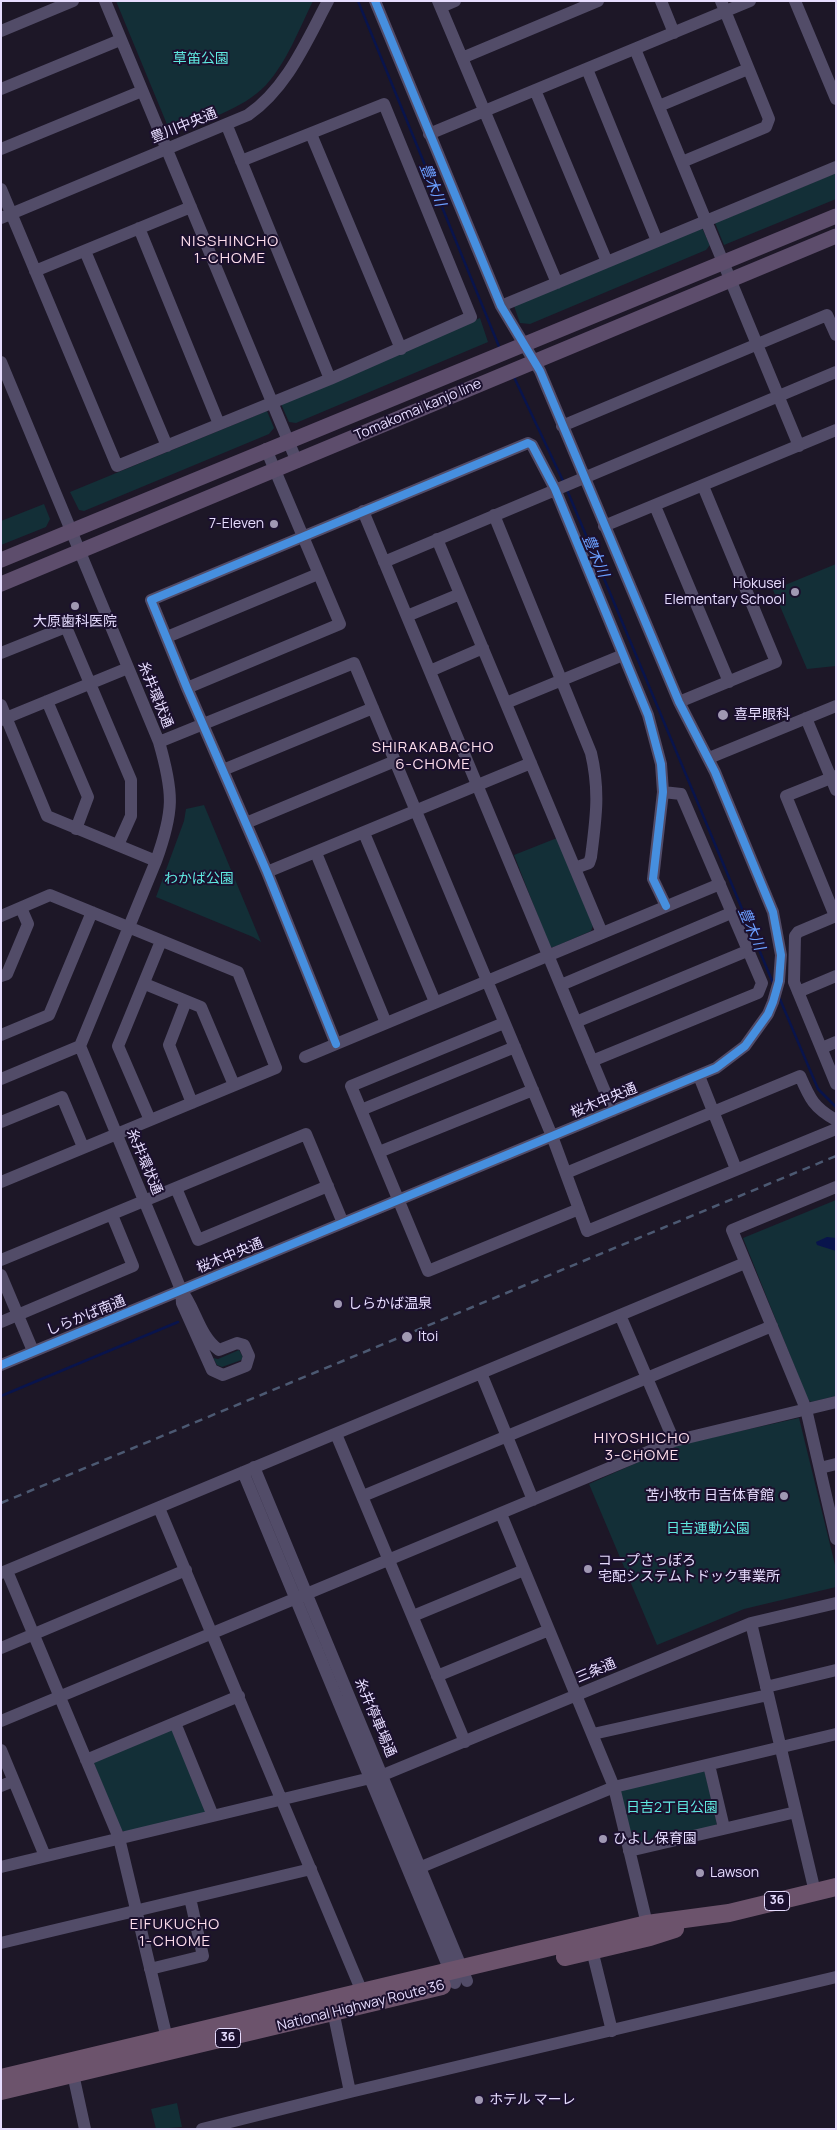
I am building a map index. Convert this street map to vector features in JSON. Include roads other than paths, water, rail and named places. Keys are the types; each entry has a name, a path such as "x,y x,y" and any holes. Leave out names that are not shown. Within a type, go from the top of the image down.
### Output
{"highway":[{"name":"National Highway Route 36","path":"1,2078 169,2045 366,1999 459,1976 647,1924 718,1914 836,1887"},
{"name":"National Highway Route 36","path":"459,1976 650,1937 718,1914"},
{"name":"National Highway Route 36","path":"1,2091 73,2074 169,2045"}],"main road":[{"name":"Tomakomai kanjo line","path":"1,560 266,449 836,216"},
{"name":"Tomakomai kanjo line","path":"1,584 836,236"}],"street":[{"path":"1,31 72,1"},
{"path":"105,1 297,462"},
{"name":"豊川中央通","path":"7,216 227,126 254,111 275,91 306,44 328,1"},
{"name":"桜木中央通","path":"181,1290 699,1076 724,1063 745,1046 768,1014 779,981 781,954 773,912 709,758 679,702 562,426 518,346 375,1"},
{"path":"455,1 440,4 556,283"},
{"path":"462,58 598,1"},
{"path":"661,1 674,33"},
{"path":"429,134 674,33 723,6 750,1"},
{"path":"795,1 836,99"},
{"path":"682,162 766,127 768,119 723,6"},
{"path":"1,89 120,40"},
{"path":"635,49 799,446"},
{"path":"587,69 657,241"},
{"path":"659,106 748,69"},
{"path":"1,149 142,90"},
{"path":"535,90 607,262"},
{"path":"1,189 7,216 36,271 117,466 330,379 471,317 384,104 242,161"},
{"path":"227,126 330,379"},
{"path":"311,134 401,349"},
{"path":"501,306 836,167"},
{"path":"36,271 191,208"},
{"path":"139,228 219,424"},
{"path":"85,251 167,446"},
{"path":"562,426 828,315 836,335"},
{"name":"糸井環状通","path":"1,362 159,742 171,798 167,831 156,861 80,1046 181,1290"},
{"path":"384,562 584,476 836,372"},
{"path":"604,526 836,430"},
{"path":"336,1044 267,872 151,600 528,443 532,445 561,486 623,655 648,714 661,764 663,792 653,879 666,906"},
{"path":"187,688 340,624 266,449"},
{"path":"679,702 776,662 703,486"},
{"path":"655,506 729,682"},
{"path":"363,511 613,1111"},
{"path":"494,515 591,753 598,794 591,857 589,863 575,868"},
{"path":"438,539 602,933"},
{"path":"166,637 318,574"},
{"path":"407,616 460,594"},
{"path":"1,654 66,628 131,780 131,816 118,845"},
{"path":"430,671 483,648"},
{"path":"506,703 623,655"},
{"path":"159,742 354,662 552,1136 587,1231 836,1129"},
{"path":"4,719 128,668"},
{"path":"47,701 88,797 76,829"},
{"path":"1,705 4,719 47,816 156,861"},
{"path":"709,758 836,706"},
{"path":"223,770 374,708"},
{"path":"806,718 833,777 836,790"},
{"path":"246,823 395,762"},
{"path":"267,872 531,763"},
{"path":"833,777 786,796 836,916 798,932 795,936 794,982 836,1084"},
{"path":"592,1061 758,994 762,983 681,794 663,792"},
{"path":"364,833 435,1002"},
{"path":"316,853 386,1023"},
{"path":"305,1058 486,980 720,884"},
{"path":"1,916 50,895 238,972 276,1068 1,1182"},
{"path":"1,976 7,974 28,924 21,908"},
{"path":"1,1035 49,1015 92,912"},
{"path":"561,985 731,913"},
{"path":"150,1120 118,1046 161,941"},
{"path":"576,1022 747,951"},
{"path":"798,992 836,976"},
{"path":"144,984 201,1007 234,1085"},
{"path":"186,1001 169,1045 192,1103"},
{"path":"504,1023 351,1086 428,1271 579,1208"},
{"path":"822,1048 836,1042"},
{"path":"1,1079 80,1046"},
{"path":"361,1110 515,1047"},
{"path":"699,1076 736,1169"},
{"path":"566,1174 800,1076 811,1101 820,1112 836,1120"},
{"path":"378,1152 533,1090"},
{"path":"1,1122 62,1097 83,1148"},
{"path":"1,1260 306,1134 343,1223"},
{"path":"176,1188 198,1240 328,1186"},
{"path":"835,1532 806,1409 732,1230 836,1186"},
{"path":"1,1322 133,1266 112,1215"},
{"path":"169,2045 119,1838 33,1634 4,1572 746,1263"},
{"path":"1,1275 33,1351"},
{"path":"181,1290 190,1300 207,1342 219,1350 237,1343 244,1345 249,1356 246,1366 223,1375 212,1370 182,1303 181,1290"},
{"name":"しらかば南通","path":"1,1365 181,1290"},
{"path":"620,1315 674,1440"},
{"path":"363,1496 772,1326"},
{"path":"481,1373 533,1500"},
{"path":"1,1721 501,1514 674,1440 836,1402"},
{"path":"336,1434 464,1742"},
{"path":"820,1468 836,1464"},
{"name":"糸井停車場通","path":"248,1470 459,1976"},
{"path":"159,1508 366,1999"},
{"path":"501,1514 614,1786 647,1924"},
{"path":"1,1648 186,1570"},
{"path":"413,1616 524,1570"},
{"name":"三条通","path":"1,1867 377,1777 751,1624 836,1603"},
{"path":"751,1624 815,1892"},
{"path":"437,1676 549,1630"},
{"path":"593,1734 767,1691 836,1670"},
{"path":"86,1760 239,1696"},
{"path":"175,1723 213,1816"},
{"path":"414,1870 614,1786 836,1734"},
{"path":"1,1750 45,1856"},
{"path":"709,1765 724,1828"},
{"path":"1,1786 14,1781"},
{"path":"630,1851 796,1812"},
{"path":"1,1943 312,1869"},
{"path":"150,1969 203,1956 190,1898"},
{"path":"592,1950 612,2031"},
{"path":"202,2129 836,1977"},
{"path":"332,2007 350,2092"},
{"path":"73,2074 85,2129"}],"waterway":[{"name":"豊木川","path":"358,1 500,349"},
{"name":"豊木川","path":"514,377 564,483"},
{"name":"豊木川","path":"567,490 773,983"},
{"name":"豊木川","path":"779,997 818,1089 836,1107"},
{"path":"1,1396 178,1322"}],"railway":[{"path":"1,1503 836,1156"}],"place":[{"name":"7-Eleven","path":"274,524"},
{"name":"Hokusei Elementary School","path":"795,592"},
{"name":"大原歯科医院","path":"75,606"},
{"name":"喜早眼科","path":"723,715"},
{"name":"しらかば温泉","path":"338,1304"},
{"name":"Itoi","path":"407,1337"},
{"name":"苫小牧市 日吉体育館","path":"784,1496"},
{"name":"コープさっぽろ 宅配システムトドック事業所","path":"588,1569"},
{"name":"ひよし保育園","path":"603,1839"},
{"name":"Lawson","path":"700,1873"},
{"name":"ホテル マーレ","path":"479,2100"}],"district":[{"name":"NISSHINCHO 1-CHOME","path":"230,250"},
{"name":"SHIRAKABACHO 6-CHOME","path":"433,756"},
{"name":"HIYOSHICHO 3-CHOME","path":"642,1448"},
{"name":"EIFUKUCHO 1-CHOME","path":"175,1934"}],"park label":[{"name":"草笛公園","path":"201,59"},
{"name":"わかば公園","path":"199,879"},
{"name":"日吉運動公園","path":"708,1529"},
{"name":"日吉2丁目公園","path":"672,1808"}]}
